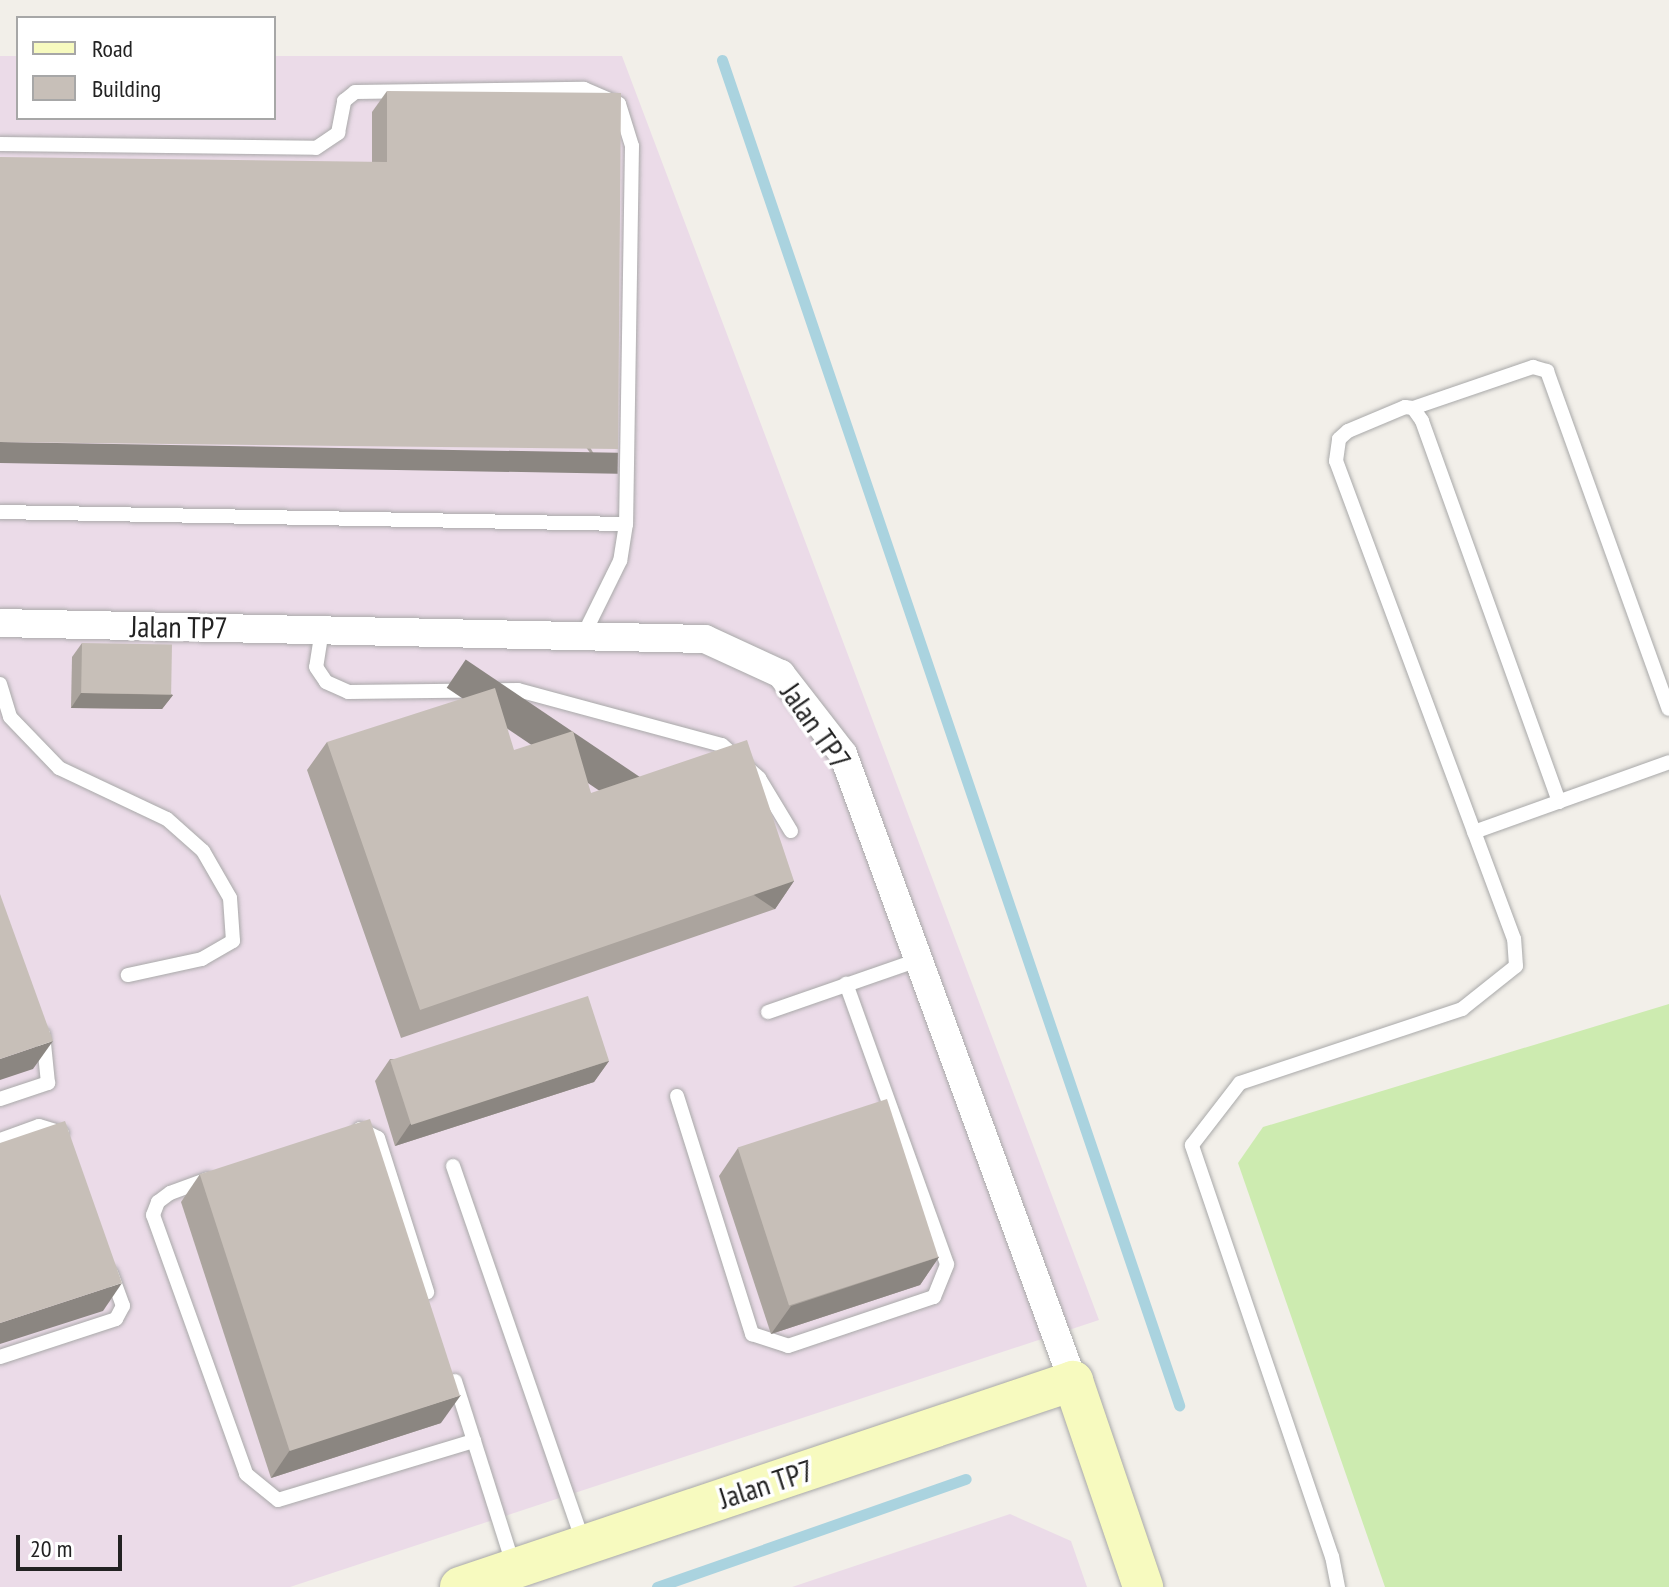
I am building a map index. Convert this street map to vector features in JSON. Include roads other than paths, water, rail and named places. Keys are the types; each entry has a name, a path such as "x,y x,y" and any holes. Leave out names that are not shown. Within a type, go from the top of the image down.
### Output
{"street":[{"name":"Jalan TP7","path":"0,623 705,639 781,674 843,754 1073,1381 1143,1587"},
{"name":"Jalan TP7","path":"460,1587 1073,1381"}],"lane":[{"path":"0,144 316,148 338,133 344,101 355,92 584,89 619,104 632,146 626,524 620,561 583,636"},
{"path":"1338,1587 1332,1557 1192,1145 1240,1083 1462,1009 1516,966 1514,939 1336,461 1339,439 1348,431 1380,416 1413,408 1533,367 1547,371 1669,709"},
{"path":"1413,408 1422,421 1559,802"},
{"path":"0,512 626,524"},
{"path":"322,630 316,667 326,682 348,692 518,690 722,745 759,778 791,831"},
{"path":"0,684 10,717 59,768 167,819 203,851 230,898 233,941 202,959 128,975"},
{"path":"1474,832 1669,762"},
{"path":"768,1012 918,960"},
{"path":"677,1096 752,1334 788,1346 934,1297 947,1264 846,984"},
{"path":"0,1099 48,1083 47,1044 36,1017"},
{"path":"0,1140 39,1126 61,1132 67,1147"},
{"path":"337,1132 351,1127 378,1138 431,1305"},
{"path":"453,1166 584,1545"},
{"path":"226,1173 170,1193 158,1202 153,1215 246,1474 278,1500 474,1441"},
{"path":"0,1357 116,1319 123,1306 107,1263"},
{"path":"450,1365 515,1569"}],"waterway":[{"path":"722,60 1179,1405"},
{"path":"657,1587 966,1479"}]}
